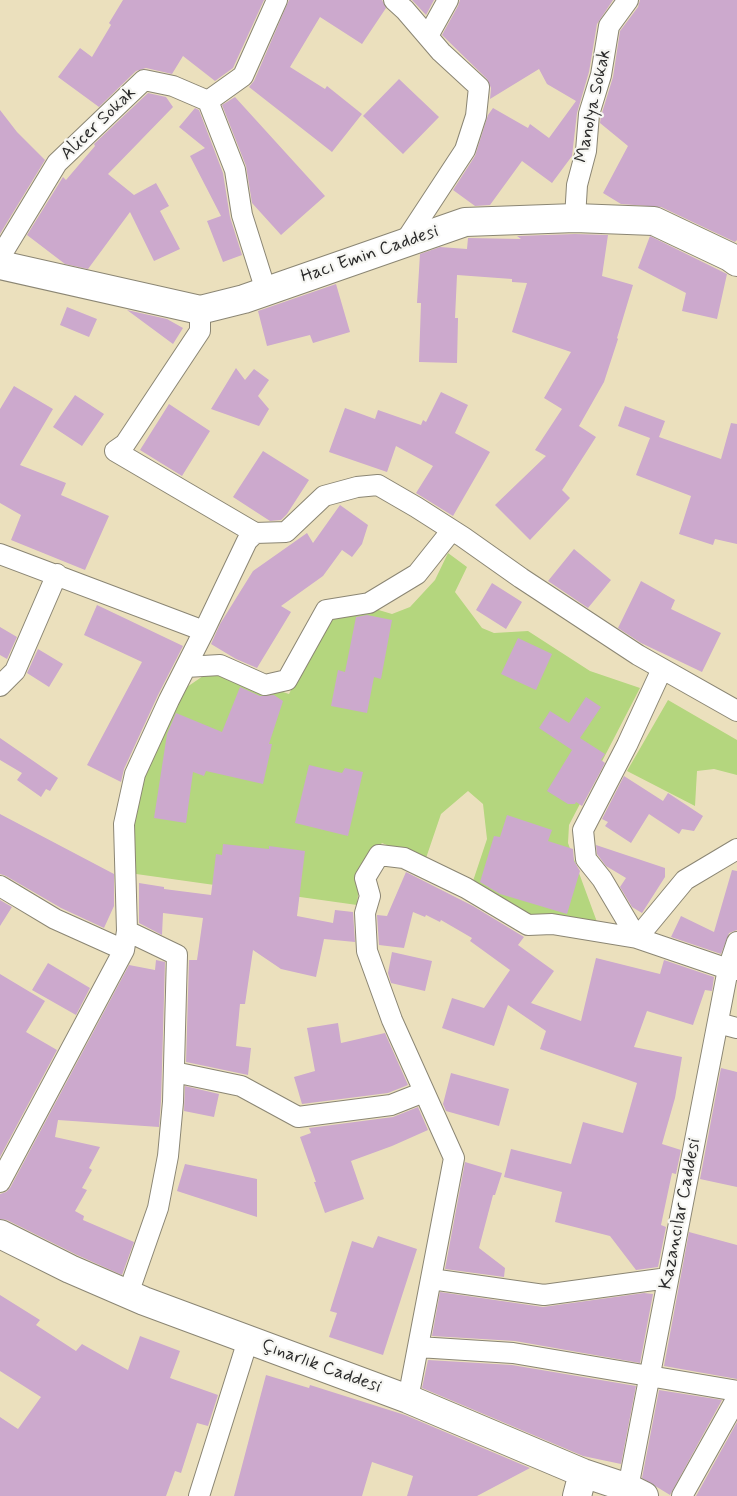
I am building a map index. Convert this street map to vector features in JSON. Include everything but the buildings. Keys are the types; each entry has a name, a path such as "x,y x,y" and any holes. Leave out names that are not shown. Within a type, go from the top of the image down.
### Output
{"street":[{"path":"266,291 242,215 235,170 208,101 243,76 277,0"},
{"path":"394,0 441,52 479,87 476,116 465,150 404,244"},
{"path":"428,36 448,0"},
{"name":"Manolya Sokak","path":"575,218 577,185 586,151 588,114 601,75 609,26 628,0"},
{"name":"Alicer Sokak","path":"0,257 57,163 144,80 174,86 208,101"},
{"name":"Hacı Emin Caddesi","path":"0,265 200,310 266,291 465,222 575,218 654,221 735,255"},
{"path":"200,310 200,331 124,444 115,451 255,533 286,532 324,496 357,487 378,485 452,530 638,655 737,711"},
{"path":"186,667 220,665 265,685 287,680 326,610 368,603 417,574 452,530"},
{"path":"0,1182 126,940 124,824 135,774 247,541 255,533"},
{"path":"0,554 204,631"},
{"path":"0,686 15,671 57,574"},
{"path":"636,938 602,878 586,859 583,830 627,745 662,669"},
{"path":"636,938 685,880 737,849"},
{"path":"408,1399 454,1158 392,1020 366,951 365,912 370,896 365,878 379,855 404,858 466,888 528,925 552,924 636,938 733,969"},
{"path":"0,886 55,919 178,955 173,1102 168,1156 158,1208 128,1294"},
{"name":"Kazancılar Caddesi","path":"636,1492 649,1377 668,1278 727,1026 737,942"},
{"path":"174,1072 241,1086 298,1118 391,1105 424,1092"},
{"name":"Çınarlık Caddesi","path":"0,1234 70,1269 128,1294 408,1399 586,1485 636,1492"},
{"path":"431,1279 544,1296 668,1278"},
{"path":"199,1496 248,1340"},
{"path":"418,1347 513,1353 737,1391"},
{"path":"682,1496 737,1398"}],"green space":[{"path":"448,553 467,567 455,592 482,628 494,633 528,631 590,671 640,688 569,825 568,843 597,922 533,918 471,887 487,839 483,804 468,791 441,814 425,861 382,843 361,865 357,905 129,873 129,824 146,764 187,687 206,674 222,672 289,694 312,646 330,616 372,608 392,614 410,607 435,580"},
{"path":"668,700 737,740 737,775 714,769 697,771 695,806 627,771"}]}
